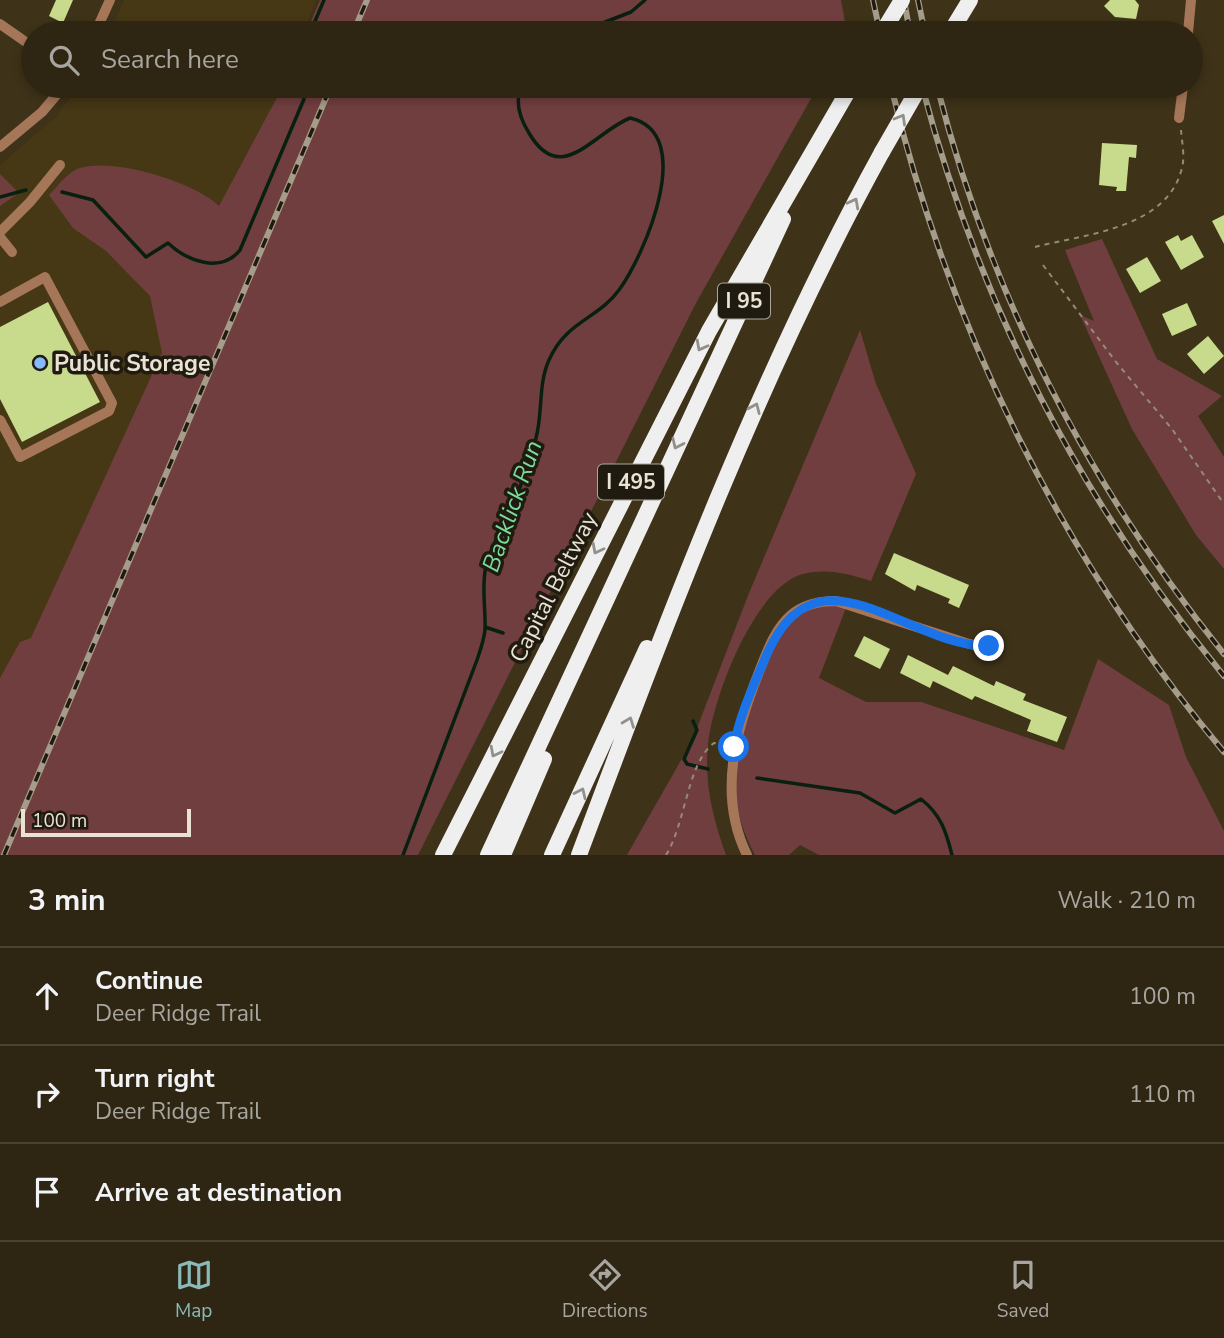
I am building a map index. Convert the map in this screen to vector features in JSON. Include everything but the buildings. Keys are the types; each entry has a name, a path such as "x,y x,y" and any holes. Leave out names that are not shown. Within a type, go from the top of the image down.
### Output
{"highway":[{"path":"889,21 902,0"},
{"path":"957,21 970,0"},
{"name":"Capital Beltway","path":"443,855 698,351 844,98"},
{"name":"I 95","path":"552,855 801,307 913,98"},
{"name":"I 95","path":"488,855 582,656 657,485 833,117"},
{"path":"503,855 657,485"},
{"path":"579,855 708,516"}],"street":[{"path":"100,21 110,0"},
{"path":"1189,21 1191,0"},
{"path":"0,24 21,39"},
{"path":"0,147 42,112 54,98"},
{"path":"1179,118 1182,98"},
{"path":"0,232 30,202 60,165"},
{"path":"0,237 12,252"},
{"path":"0,302 45,277 112,403 109,411 20,457 0,419"},
{"path":"747,855 731,786 734,747 744,710 772,640 792,615 815,603 849,603 966,643 978,646 997,644"}],"path":[{"path":"1035,247 1132,222 1157,208 1177,182 1181,170 1179,118"},
{"path":"1043,265 1172,429 1224,504"},
{"path":"666,855 687,804 699,757 714,743 734,747"}],"shaded area":[{"path":"124,0 317,0 308,21 115,21"},
{"path":"320,0 841,0 845,21 311,21"},
{"path":"70,98 276,98 0,741 0,165 56,117"},
{"path":"277,98 811,98 696,303 418,855 0,855 0,678 20,642 31,638 162,353 150,296 106,251 73,228 49,195 77,169 110,166 172,180 191,188 219,206"},
{"path":"0,174 19,193 0,206"},
{"path":"1102,239 1157,359 1222,396 1198,416 1224,457 1224,569 1196,535 1132,429 1080,315 1094,321 1065,250"},
{"path":"860,330 876,384 916,474 871,581 846,574 812,572 785,583 768,599 739,647 727,674 711,725 707,759 711,801 726,855 627,855 692,741 749,593"},
{"path":"818,597 849,600 819,678 866,702 921,702 1064,750 1098,659 1169,705 1186,757 1224,831 1224,855 819,855 800,845 789,855 755,855 737,807 733,756 776,632 793,612"}],"waterway":[{"path":"315,21 324,0"},
{"name":"Backlick Run","path":"608,21 631,12 645,0"},
{"path":"62,192 93,200 146,257 168,243 194,259 223,262 240,250 304,98"},
{"name":"Backlick Run","path":"403,855 482,645 485,630 486,566 516,498 532,453 538,428 543,379 549,360 564,337 602,308 619,290 641,251 659,197 663,170 660,146 650,128 630,118 578,151 566,156 553,156 541,149 529,133 519,110 519,98"},
{"path":"0,197 26,190"},
{"path":"485,627 503,633"},
{"path":"693,721 697,730 684,759 687,764 708,769"},
{"path":"757,778 860,793 895,813 921,799 942,824 952,855"}],"railway":[{"path":"358,21 367,0"},
{"path":"873,0 877,21"},
{"path":"904,0 908,21"},
{"path":"918,0 922,21"},
{"path":"4,855 326,98"},
{"path":"894,98 915,177 945,266 979,353 1019,438 1063,521 1112,601 1166,678 1224,752"},
{"path":"926,98 973,247 1041,398 1080,470 1124,541 1224,676"},
{"path":"940,98 959,164 985,239 1050,385 1088,456 1130,524 1175,590 1224,654"}],"place":[{"name":"Public Storage","path":"40,363"}],"route":[{"path":"734,747 744,710 772,640 782,624 803,607 836,601 849,603 966,643 989,646"}]}
